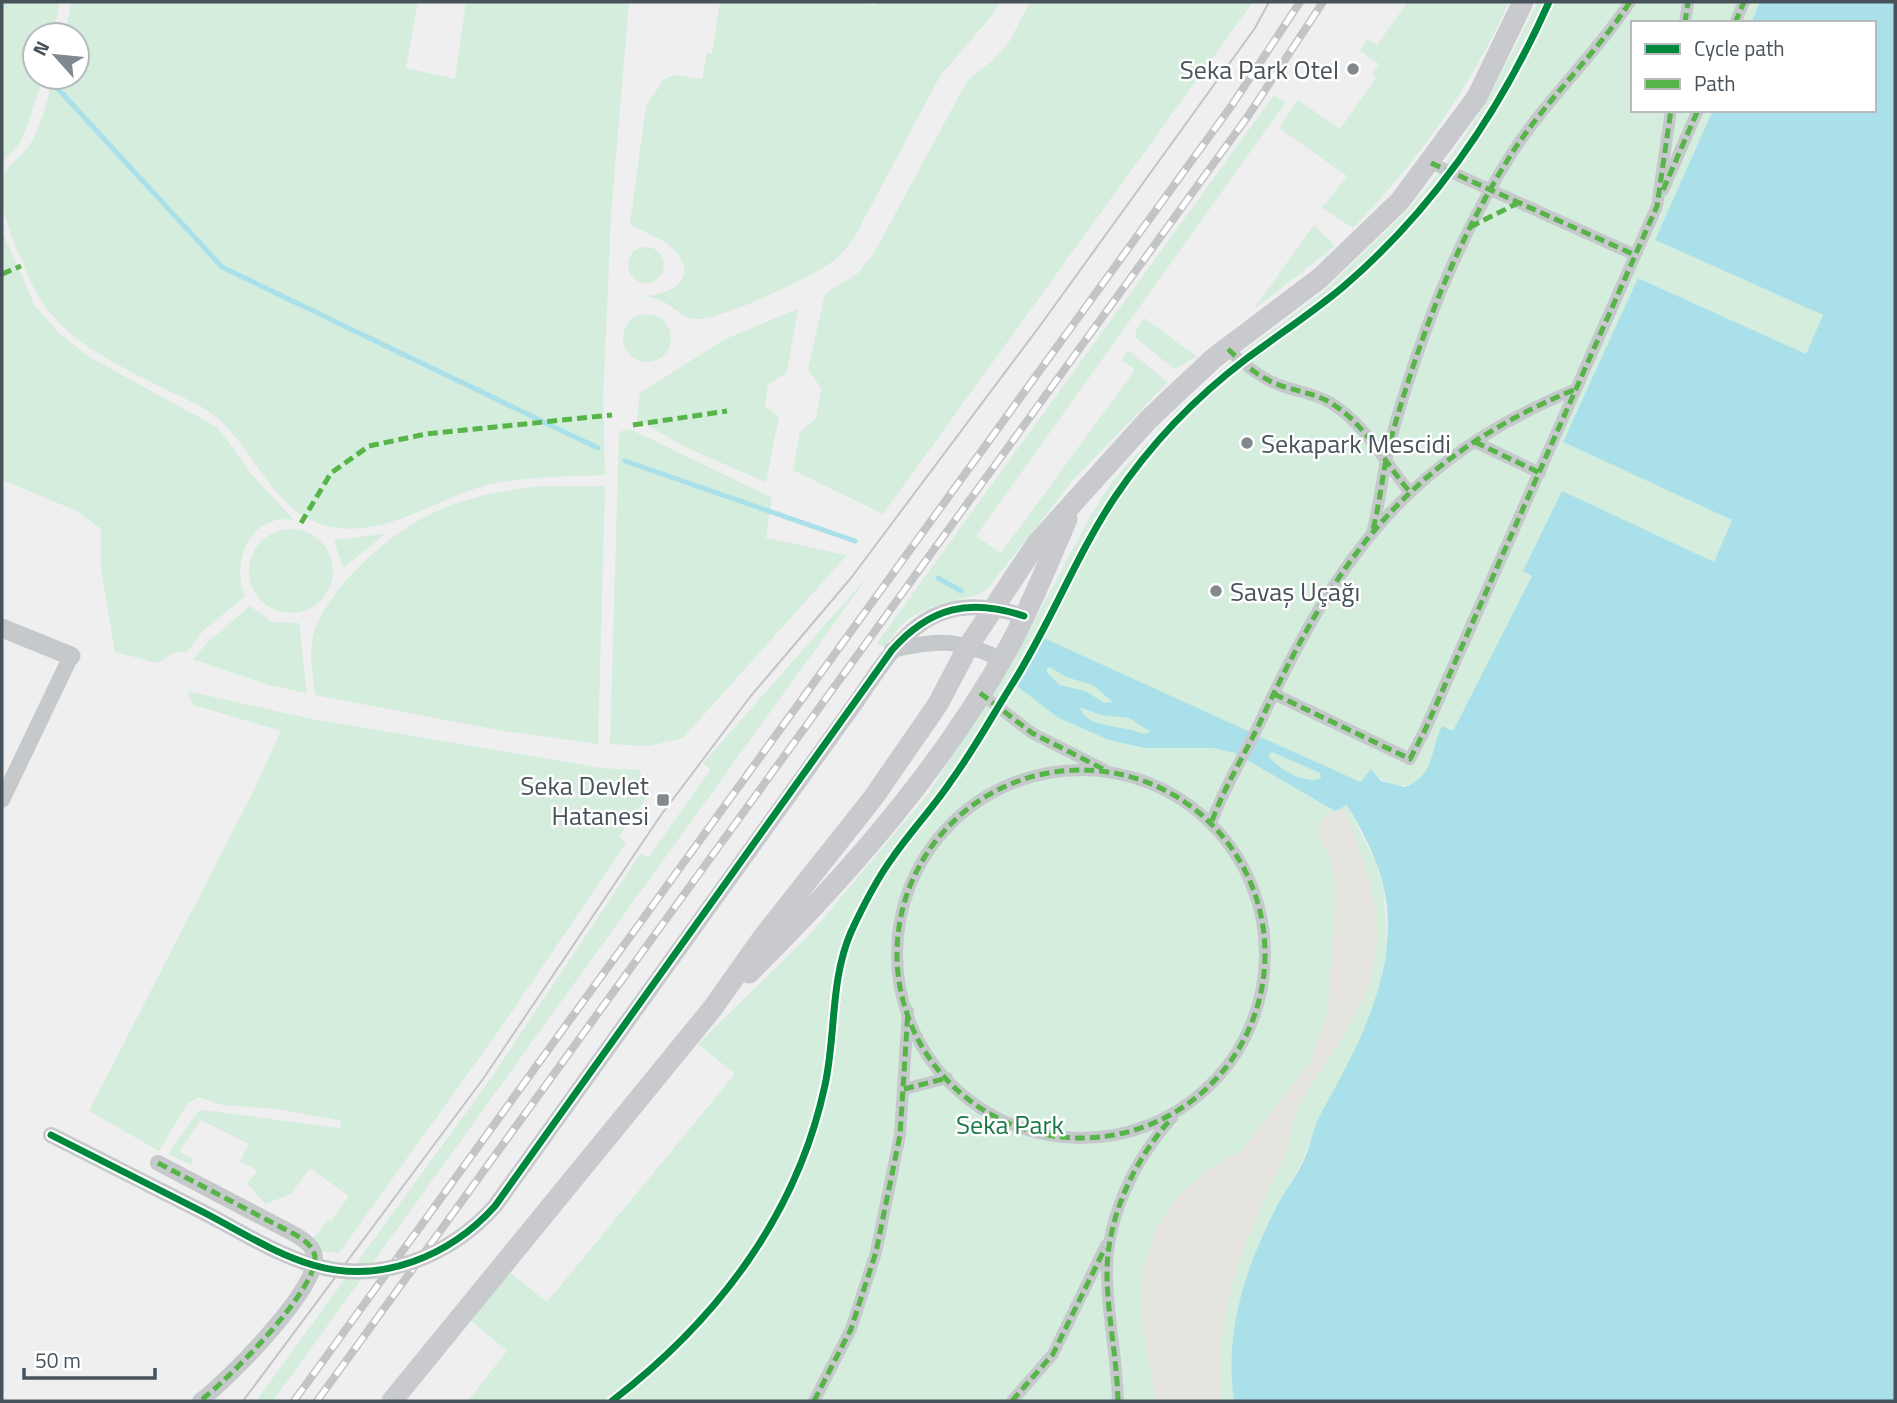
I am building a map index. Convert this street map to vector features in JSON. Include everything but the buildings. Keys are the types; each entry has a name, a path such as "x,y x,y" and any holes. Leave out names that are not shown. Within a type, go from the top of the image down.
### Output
{"main road":[{"path":"392,1401 712,1009 763,937 873,798 938,704 969,645 1037,543 1148,420 1228,349 1341,260 1400,201 1431,163 1477,96 1523,2"},
{"path":"712,1009 814,908 867,849 981,694 1024,616 1076,498"}],"street":[{"path":"1373,529 1385,463 1431,310 1456,253 1490,190 1541,113 1630,2"},
{"path":"1685,21 1688,2"},
{"path":"1736,21 1744,2"},
{"path":"1657,206 1671,112"},
{"path":"1274,694 1410,759 1540,473 1697,112"},
{"path":"1431,163 1635,255"},
{"path":"1228,349 1258,374 1286,387 1315,395 1341,410 1359,425 1385,463 1409,491"},
{"path":"1212,821 1311,622 1373,529 1409,491 1475,442 1534,406 1576,389"},
{"path":"1475,442 1540,473"},
{"path":"51,1135 271,1247 314,1265 347,1271 387,1269 447,1248 495,1206 891,650 910,629 929,616 995,606 1024,616"},
{"path":"2,628 71,656 2,800"},
{"path":"891,650 930,641 969,645 1001,659"},
{"path":"981,694 1032,733 1116,775"},
{"path":"1012,1401 1053,1354 1114,1226 1123,1196 1142,1157 1179,1111 1214,1080 1240,1044 1260,998 1264,973 1265,928 1259,896 1242,860 1212,821 1186,800 1157,785 1116,775 1072,773 1006,787 942,829 915,871 902,902 896,943 908,1005 929,1055 947,1078 979,1109 1001,1122 1046,1138 1103,1138 1144,1128 1179,1111"},
{"path":"814,1401 851,1329 865,1290 894,1173 904,1090 908,1005"},
{"path":"904,1090 947,1078"},
{"path":"158,1163 305,1241 315,1255 312,1273 304,1286 248,1358 200,1401"},
{"path":"1114,1226 1107,1278 1118,1401"}],"green space":[{"path":"2,2 60,2 56,21 21,21 21,91 39,91 19,144 2,162"},
{"path":"72,2 418,2 406,68 455,79 466,2 629,2 611,215 603,401 605,475 529,479 484,486 376,526 338,528 317,523 299,514 284,501 235,436 215,416 111,361 81,342 54,317 32,283 8,224 2,188 4,174 29,146 37,130 50,91 91,91 91,21 67,21"},
{"path":"720,2 869,2 872,6 880,2 1000,2 989,19 940,76 854,238 838,257 821,269 765,297 724,313 696,319 689,318 668,304 643,296 662,293 677,285 684,272 683,263 667,244 630,224 646,106 664,79 674,75 702,79 707,53 712,54"},
{"path":"1030,2 1253,2 883,514 793,470 800,432 816,418 821,388 808,369 825,294 857,274 874,253 967,81 994,59 1009,42"},
{"path":"1408,2 1509,2 1478,64 1441,122 1399,177 1353,228 1322,208 1347,176 1279,128 1298,100 1340,129 1376,78 1372,74 1379,64 1360,51 1368,39 1377,45"},
{"name":"Seka Park","path":"1538,2 1760,2 1752,21 1631,21 1631,112 1712,112 1655,240 1823,315 1806,354 1639,278 1563,442 1733,520 1714,562 1524,572 1532,576 1453,732 1442,727 1433,758 1425,773 1419,780 1403,786 1386,782 1371,769 1347,805 1376,863 1384,891 1387,943 1377,1001 1338,1086 1318,1119 1303,1160 1276,1209 1233,1394 1234,1401 468,1401 507,1351 469,1319 508,1271 547,1302 735,1074 698,1044 811,933 928,794 1016,655 1090,517 1114,479 1179,408 1236,357 1322,293 1410,208 1442,169 1483,108"},
{"path":"1274,95 1286,102 976,536 1001,553 1135,370 1122,360 1128,350 1168,382 1073,480 988,588 974,596 945,603 915,615 899,628 885,648 877,643"},
{"path":"1314,225 1335,246 1253,310"},
{"path":"2,231 35,306 59,333 89,357 217,427 253,476 294,520 279,520 266,524 256,532 248,542 240,569 245,596 203,631 187,652 176,652 157,663 115,652 101,569 101,529 77,511 2,480"},
{"path":"646,247 659,252 664,265 659,278 646,283 633,278 628,265 633,252"},
{"path":"798,309 787,372 768,385 765,406 779,417 766,482 687,448 637,419 640,393 725,339"},
{"path":"647,314 664,321 671,338 664,355 647,362 630,355 623,338 630,321"},
{"path":"1144,318 1197,357 1174,369 1136,338 1136,331"},
{"path":"630,429 772,498 766,538 847,555 683,738 649,746 610,744 619,432"},
{"path":"543,486 605,486 598,744 498,730 315,695 311,648 317,624 341,586 376,551 412,524 456,503 485,495"},
{"path":"291,529 307,532 321,541 330,555 333,571 330,587 321,601 307,610 291,613 275,610 261,601 252,587 249,571 252,555 261,541 275,532"},
{"path":"385,534 343,568 334,540"},
{"path":"869,575 273,1401 256,1401 489,1081 641,853 648,858 711,769 703,763"},
{"path":"250,606 272,622 299,623 307,693 268,685 193,659 208,642"},
{"path":"187,691 312,719 602,768 639,770 650,793 619,837 626,843 507,1019 339,1253 312,1250 313,1238 328,1220 331,1221 349,1196 310,1168 291,1194 265,1204 247,1183 258,1171 240,1161 249,1144 201,1120 179,1151 193,1159 191,1165 168,1154 197,1113 202,1110 340,1128 341,1121 278,1109 222,1105 199,1097 188,1103 159,1151 89,1111 252,794 281,731 193,705"}],"sand":[{"path":"1343,808 1364,862 1373,899 1377,938 1370,978 1353,1018 1296,1112 1286,1153 1244,1247 1227,1305 1220,1367 1221,1401 1156,1401 1141,1317 1141,1283 1147,1255 1158,1225 1177,1198 1203,1173 1242,1150 1311,1061 1328,1007 1336,888 1331,859 1318,836 1319,824 1327,815"}],"water":[{"path":"1760,2 1895,2 1895,1401 1234,1401 1232,1351 1246,1278 1265,1231 1303,1162 1319,1117 1360,1037 1380,982 1388,923 1379,870 1347,805 1335,811 1235,753 1213,748 1145,748 1109,740 1057,717 1017,686 1042,640 1359,784 1371,769 1381,781 1404,787 1414,782 1421,777 1430,762 1442,726 1453,731 1532,576 1523,571 1562,491 1714,562 1732,520 1563,442 1638,278 1806,354 1823,315 1655,240 1712,112 1876,112 1876,21 1752,21","holes":["1050,667 1066,677 1093,685 1113,702 1105,703 1085,691 1060,685 1047,673 1047,668","1080,707 1100,715 1129,718 1151,732 1143,734 1098,723 1090,720","1272,752 1320,773 1321,778 1308,780 1292,774 1272,760 1268,755"]}],"waterway":[{"path":"60,91 222,267 598,448"},
{"path":"625,461 855,541"},
{"path":"938,578 961,591"},
{"path":"1042,640 1253,736"},
{"path":"1261,740 1359,784"}],"tram line":[{"path":"243,1401 483,1079 661,815 750,697 851,578 1042,323 1255,28 1269,2"}],"railway":[{"path":"294,1401 1232,105 1300,2"},
{"path":"317,1401 1248,116 1323,2"}],"marked path":[{"path":"1373,529 1389,447 1403,398 1428,325 1474,220 1526,133 1630,2"},
{"path":"1685,21 1688,2"},
{"path":"1736,21 1744,2"},
{"path":"1274,694 1410,759 1657,206 1671,112"},
{"path":"1663,190 1697,112"},
{"path":"1431,163 1635,255"},
{"path":"1470,227 1518,203"},
{"path":"2,274 21,266"},
{"path":"1228,349 1261,376 1285,387 1320,397 1343,412 1364,432 1409,491"},
{"path":"1212,821 1291,659 1320,608 1351,561 1385,519 1423,481 1467,447 1517,416 1576,389"},
{"path":"633,425 727,411"},
{"path":"301,523 331,473 369,446 426,434 612,415"},
{"path":"1475,442 1540,473"},
{"path":"980,693 1032,733 1105,770"},
{"path":"1081,770 1117,774 1151,784 1183,801 1211,824 1234,852 1251,884 1261,918 1265,954 1261,990 1251,1024 1234,1056 1211,1084 1183,1107 1151,1124 1117,1134 1081,1138 1045,1134 1011,1124 979,1107 951,1084 928,1056 911,1024 901,990 897,954 901,918 911,884 928,852 951,824 979,801 1011,784 1045,774 1081,770"},
{"path":"814,1401 851,1329 876,1252 900,1135 908,1011"},
{"path":"904,1089 947,1078"},
{"path":"1118,1401 1107,1277 1111,1234 1124,1193 1134,1173 1144,1154 1170,1120"},
{"path":"158,1163 296,1235 309,1245 315,1255 311,1274 286,1313 230,1375 200,1401"},
{"path":"1012,1401 1053,1354 1105,1248"}],"cycle path":[{"path":"612,1401 650,1370 718,1300 773,1221 795,1178 812,1133 825,1085 836,988 844,950 851,932 887,866 944,791 982,734 1025,663 1087,543 1115,497 1143,459 1209,389 1343,287 1407,225 1436,191 1487,119 1549,2"},
{"path":"51,1135 271,1248 313,1265 364,1271 413,1262 436,1252 477,1224 495,1206 892,650 921,624 952,610 986,608 1024,616"}],"place":[{"name":"Seka Park Otel","path":"1353,69"},
{"name":"Sekapark Mescidi","path":"1247,443"},
{"name":"Savaş Uçağı","path":"1216,591"},
{"name":"Seka Devlet Hatanesi","path":"663,800"}]}
